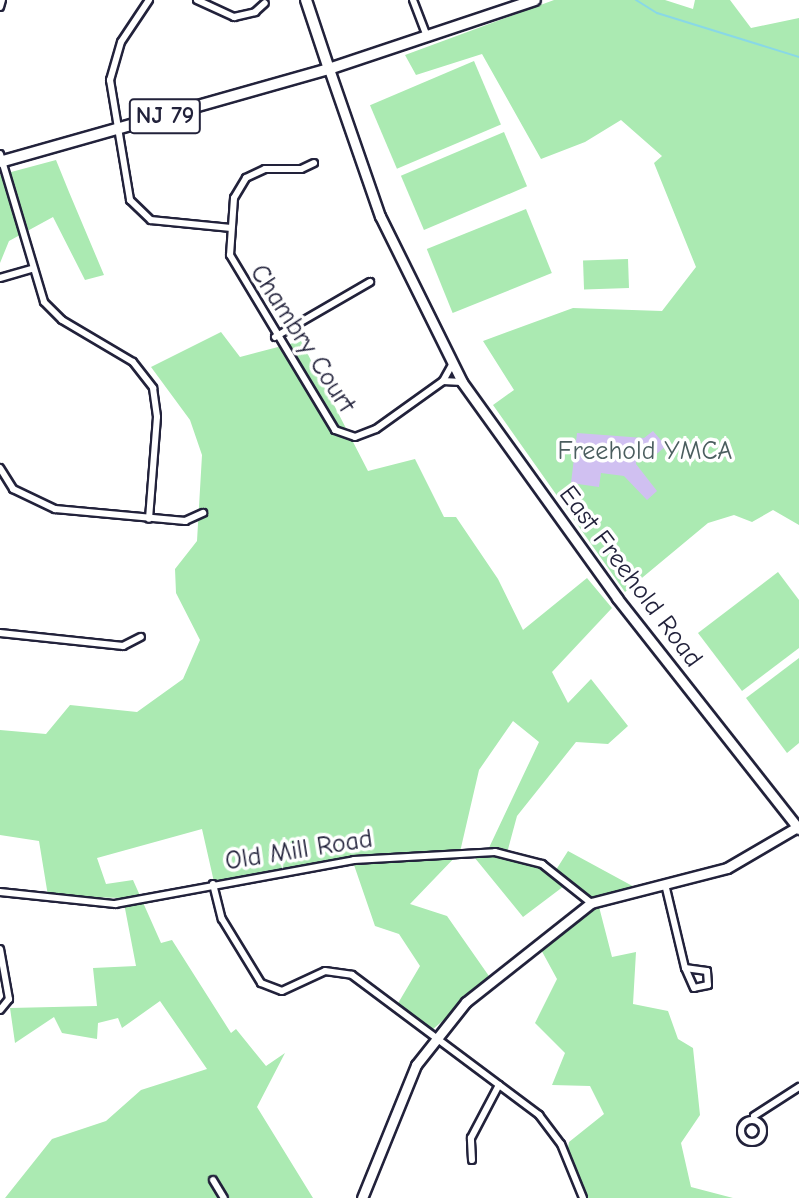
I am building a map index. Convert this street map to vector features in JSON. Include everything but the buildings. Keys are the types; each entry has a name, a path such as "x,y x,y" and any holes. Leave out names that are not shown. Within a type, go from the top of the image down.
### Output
{"main road":[{"path":"308,0 328,69"},
{"name":"NJ 79","path":"1,159 119,129 328,69 535,0"},
{"name":"East Freehold Road","path":"328,69 380,216 463,382 617,598 798,827"},
{"path":"362,1198 409,1079 434,1036 466,1002 591,902 738,864 798,827"}],"street":[{"path":"0,7 2,0"},
{"path":"149,0 121,42 112,68 110,92 119,129 128,192 138,211 158,221 231,228"},
{"path":"197,0 226,16 255,12 265,3"},
{"path":"413,0 427,37"},
{"path":"1,159 40,294 56,316 127,357 153,388 157,417 149,519"},
{"name":"Chambry Court","path":"314,163 301,169 265,169 246,178 234,198 231,228 234,271 335,430 355,437 376,429 443,381 453,363"},
{"path":"0,278 32,269"},
{"path":"275,337 370,282"},
{"path":"443,381 463,382"},
{"path":"0,468 13,489 30,501 55,509 185,521 203,513"},
{"path":"0,633 123,646 141,637"},
{"name":"Old Mill Road","path":"0,892 101,904 354,860 505,853 542,864 591,902"},
{"path":"213,884 222,919 264,985 289,990 325,971 346,972 499,1085 555,1134 583,1198"},
{"path":"665,884 685,968 694,988 708,985 707,971 685,968"},
{"path":"0,949 9,999 0,1010"},
{"path":"472,1160 475,1127 499,1085"},
{"path":"754,1116 799,1087"},
{"path":"213,1180 224,1198"}],"green space":[{"name":"Freehold YMCA","path":"554,0 665,0 693,9 695,0 730,0 751,28 799,18 799,525 773,510 752,522 734,515 708,523 625,592 493,405 514,390 483,341 573,308 662,311 696,267 654,163 662,156 621,120 585,142 541,159 482,54 416,75 405,55"},
{"path":"474,61 501,125 397,169 370,105"},
{"path":"504,132 527,186 424,230 401,176"},
{"path":"56,160 104,275 85,280 53,217 9,241 0,263 0,175"},
{"path":"526,209 552,273 453,313 427,249"},
{"path":"628,259 629,288 584,290 583,261"},
{"path":"221,332 240,357 301,341 368,471 415,459 444,517 456,517 498,579 523,630 587,578 612,608 552,672 568,703 591,679 628,726 608,744 576,742 517,816 507,853 554,873 568,851 638,889 597,899 612,957 636,952 633,1004 668,1011 678,1039 693,1048 700,1115 681,1143 691,1187 733,1198 579,1198 566,1161 569,1142 604,1114 590,1086 552,1085 565,1053 535,1023 557,979 539,946 587,904 568,883 523,917 470,852 487,852 539,742 513,721 479,770 460,852 410,904 447,916 491,979 432,1030 397,1005 420,966 399,934 375,926 354,865 214,882 202,829 97,858 106,884 133,880 161,943 172,940 231,1033 236,1029 266,1066 285,1053 257,1107 313,1198 5,1198 52,1139 106,1121 141,1090 207,1069 160,1001 122,1028 118,1018 98,1023 97,1039 62,1033 54,1017 15,1043 10,1008 97,1006 93,968 136,966 123,898 48,896 39,841 0,835 0,730 46,734 70,705 137,712 183,679 200,640 176,593 175,569 197,541 202,455 190,420 151,367"},
{"path":"778,572 799,600 799,648 742,691 698,633"},
{"path":"799,658 799,743 787,753 746,698"}],"waterway":[{"path":"636,0 657,13 799,57"}]}
